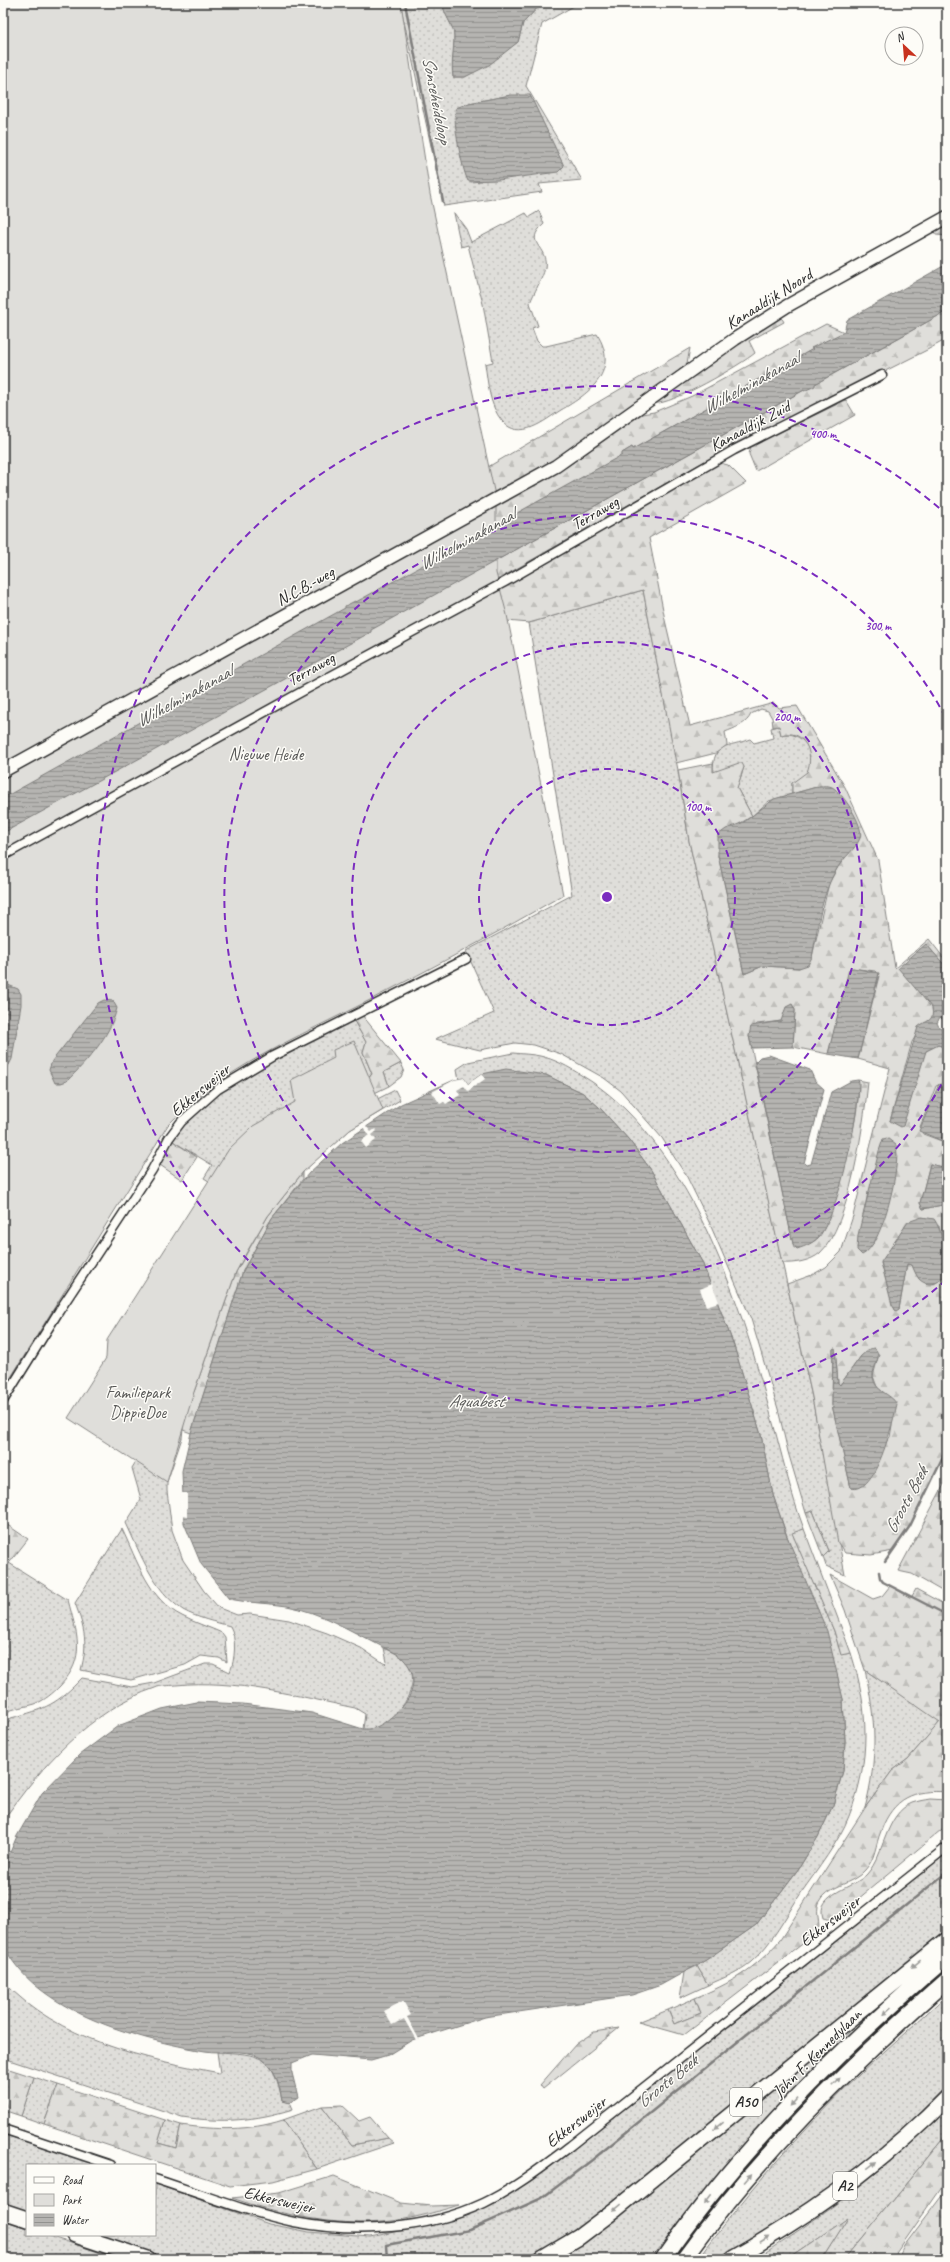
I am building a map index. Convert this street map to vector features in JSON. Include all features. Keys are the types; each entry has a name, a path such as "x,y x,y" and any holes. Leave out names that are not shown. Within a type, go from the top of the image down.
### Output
{"highway":[{"name":"A50","path":"542,2259 579,2237 616,2209 947,1940"},
{"name":"John F. Kennedylaan","path":"665,2257 712,2194 762,2136 825,2069 947,1957"},
{"name":"John F. Kennedylaan","path":"684,2259 722,2208 768,2154 837,2081 947,1980"},
{"name":"A2","path":"732,2259 819,2205 896,2148 947,2098"},
{"path":"3,2211 26,2219"},
{"path":"78,2236 148,2259"}],"street":[{"name":"Kanaaldijk Noord","path":"618,423 735,339 787,306 947,217"},
{"name":"Kanaaldijk Zuid","path":"634,508 734,450 882,375"},
{"name":"N.C.B.-weg","path":"3,771 496,500 556,466 618,423"},
{"name":"Terraweg","path":"3,856 503,583 634,508"},
{"name":"Ekkersweijer","path":"3,1401 59,1311 152,1170 169,1138 181,1122 224,1085 273,1056 466,959"},
{"name":"Ekkersweijer","path":"156,2179 294,2222 349,2228 408,2225 440,2218 483,2203 515,2186 570,2146 947,1847"},
{"path":"3,2129 108,2164"}],"green space":[{"name":"Nieuwe Heide","path":"3,3 401,3 430,194 496,500 496,573 507,615 563,895 442,962 263,1055 212,1086 189,1105 168,1125 3,1390"},
{"path":"400,3 443,3 443,7 454,31 452,66 453,77 465,77 518,42 523,23 542,3 579,3 542,24 526,86 582,180 539,184 542,192 444,206","holes":["511,95 481,181 471,182 469,103"]},
{"path":"539,211 544,224 535,236 545,261 545,268 530,303 538,326 532,328 537,341 542,346 546,346 597,334 603,347 605,359 603,370 598,380 582,396 540,423 532,427 517,430 509,427 502,421 494,408 488,386 485,364 493,362 483,304 468,245 461,247 454,213 466,229 471,242 526,213 529,217"},
{"path":"947,220 947,236 936,235 933,230"},
{"path":"947,311 947,339 698,465 495,581 369,631"},
{"path":"780,315 784,322 749,341 755,353 748,358 690,391 675,398 655,403 744,338"},
{"path":"826,324 844,332 631,450 632,447 622,453 625,454 354,604 286,623 568,466 642,414 654,412 692,396"},
{"path":"690,348 687,364 624,415 581,446 258,628 454,487"},
{"path":"846,400 855,415 756,471 749,454 751,446"},
{"path":"720,463 728,465 746,483 649,538 665,620 690,726 774,703 779,708 797,706 845,787 878,860 895,968 929,939 947,962 947,968 926,944 933,1015 929,1022 924,1023 912,1042 890,1121 926,1051 938,1045 947,1048 947,1086 941,1084 936,1086 920,1127 923,1134 947,1143 947,1168 930,1164 920,1203 923,1209 942,1205 947,1202 947,1449 910,1526 893,1551 871,1555 845,1553 838,1543 812,1397 787,1284 812,1275 826,1267 841,1252 853,1216 890,1068 858,1059 879,976 875,971 851,968 828,1054 793,1047 795,1010 792,1004 785,1010 782,1021 757,1024 749,1036 794,1248 808,1244 817,1239 825,1226 840,1185 852,1134 857,1111 859,1092 858,1080 868,1082 863,1122 854,1172 840,1221 831,1240 820,1253 812,1258 792,1263 782,1263 689,841 678,770 713,763 713,772 739,763 742,763 744,767 737,788 752,816 736,826 718,855 744,974 763,966 799,968 812,957 829,883 838,867 860,838 858,827 848,806 820,786 792,794 792,783 807,772 810,757 808,750 806,744 796,735 781,735 779,726 773,727 772,718 768,711 761,709 751,714 747,720 740,725 725,732 727,745 716,753 676,763 643,590 529,623 507,621 3,860","holes":["868,1192 877,1239 864,1254 857,1248","906,1225 939,1226 946,1259 940,1280 934,1284 918,1277 912,1265 907,1264 899,1309 895,1310 881,1263","835,1348 838,1383 840,1385 861,1356 879,1354 873,1376 877,1387 886,1395 892,1425 890,1437 851,1488 832,1405 833,1349"]},
{"path":"643,590 678,770 689,841 812,1397 845,1575 826,1566 823,1557 829,1551 813,1511 806,1513 788,1452 778,1409 751,1319 709,1222 687,1177 662,1138 621,1091 604,1078 561,1054 534,1045 515,1043 480,1050 435,1039 494,1013 466,951 572,895 529,623"},
{"path":"779,726 781,735 788,734 795,736 806,744 809,750 810,765 806,773 792,783 792,794 769,801 752,816 737,788 744,767 713,772 716,755 719,750 729,745 750,739 754,743 773,738 771,728"},
{"path":"362,1015 401,1063 384,1072 389,1086 360,1100 358,1090 372,1074 363,1052 366,1042 353,1019"},
{"path":"353,1019 366,1042 363,1052 372,1074 244,1203 204,1178 212,1165 171,1140 187,1120 207,1102 230,1085 305,1042"},
{"name":"Familiepark DippieDoe","path":"354,1041 383,1110 350,1130 303,1172 268,1216 248,1250 236,1272 194,1392 167,1482 68,1418 106,1358 107,1340 229,1149 253,1126 295,1102 291,1080 334,1058 333,1050"},
{"path":"513,1053 540,1056 551,1059 572,1069 618,1103 651,1138 680,1180 704,1226 726,1274 744,1323 759,1371 790,1487 804,1529 793,1534 834,1631 841,1654 851,1653 857,1674 864,1715 864,1755 856,1796 845,1826 827,1856 766,1947 759,1955 741,1969 708,1985 697,1966 756,1925 799,1868 818,1837 833,1805 843,1771 845,1741 843,1699 773,1495 761,1435 733,1343 702,1262 651,1170 629,1140 600,1108 583,1093 546,1075 482,1074 468,1084 459,1080 457,1069 468,1062"},
{"path":"401,1063 404,1070 401,1077 389,1086 384,1072"},
{"path":"395,1090 400,1100 350,1130 318,1158 303,1172 268,1216 187,1390 182,1438 167,1482 167,1491 172,1530 183,1560 204,1591 219,1608 237,1615 250,1614 289,1620 327,1633 361,1648 385,1664 387,1662 384,1648 391,1651 401,1657 409,1665 412,1675 412,1686 408,1697 401,1708 383,1724 373,1728 363,1729 365,1714 355,1708 288,1694 243,1686 221,1684 157,1687 110,1710 69,1742 33,1781 3,1821 3,1731 11,1718 33,1712 58,1700 82,1678 132,1687 154,1683 205,1664 213,1664 230,1672 233,1661 234,1637 230,1626 200,1618 183,1610 173,1602 156,1582 143,1559 126,1523 141,1499 132,1468 163,1417 299,1139"},
{"path":"171,1140 197,1157 182,1180 157,1163"},
{"path":"303,1172 303,1179 272,1218 243,1271 191,1433 183,1430 187,1390 194,1392 236,1272 268,1216"},
{"path":"947,1479 947,1594 912,1574 898,1571"},
{"path":"813,1511 829,1551 823,1557 806,1513"},
{"path":"3,1522 28,1539 3,1571"},
{"path":"122,1529 152,1590 171,1609 182,1616 222,1633 225,1637 227,1662 219,1658 201,1656 185,1665 131,1680 81,1670 85,1644 83,1629 75,1603"},
{"path":"804,1529 851,1653 841,1655 834,1631 792,1533"},
{"path":"9,1563 68,1600 78,1645 74,1665 57,1689 49,1696 35,1704 6,1712 3,1716 3,1571"},
{"path":"830,1575 873,1599 882,1596 890,1586 911,1598 916,1589 947,1606 947,1792 935,1791 915,1794 898,1803 886,1820 869,1865 854,1879 828,1892 819,1903 818,1932 684,2035 638,2022 668,2010 674,2024 701,2013 695,1998 731,1981 761,1960 780,1940 865,1808 892,1771 908,1759 940,1722 865,1670 845,1610"},
{"path":"865,1670 941,1721 908,1759 892,1771 865,1808 872,1773 874,1739 869,1688"},
{"path":"930,1799 947,1800 947,1825 834,1919 831,1920 823,1918 822,1910 830,1897 861,1879 873,1866 891,1825 903,1808 912,1803"},
{"path":"947,1853 947,1934 576,2235 534,2259 168,2259 98,2236 156,2236 156,2184 269,2224 309,2232 370,2237 457,2219 497,2202 532,2180 585,2140"},
{"path":"697,1966 708,1985 680,1998 684,1972"},
{"path":"3,1981 25,2001 49,2018 104,2044 132,2053 220,2073 217,2052 254,2056 263,2060 275,2074 282,2101 290,2102 293,2109 265,2116 238,2120 211,2120 182,2117 3,2058"},
{"path":"893,1992 795,2087 720,2171 651,2259 557,2259 594,2234"},
{"path":"947,1995 947,2085 894,2139 845,2178 752,2242 722,2259 698,2259 749,2193 823,2111 842,2091"},
{"path":"695,1998 701,2013 674,2024 668,2010"},
{"path":"619,2028 543,2089 540,2085 576,2044 594,2032"},
{"path":"3,2067 34,2077 21,2116 3,2110"},
{"path":"34,2077 58,2085 44,2124 21,2116"},
{"path":"58,2085 165,2120 158,2143 176,2148 181,2125 220,2129 245,2128 270,2124 283,2120 317,2169 273,2181 230,2186 44,2124"},
{"path":"342,2105 359,2121 370,2117 388,2138 352,2145 322,2106"},
{"path":"322,2106 352,2145 388,2138 394,2143 317,2169 283,2120"},
{"path":"947,2107 947,2134 844,2259 822,2259 847,2219 788,2259 755,2259 807,2225 856,2189 902,2150"},
{"path":"165,2120 181,2125 176,2148 158,2143"},
{"path":"3,2134 94,2164 26,2164 26,2213 3,2205"},
{"path":"947,2134 947,2180 892,2259 844,2259"},
{"path":"334,2176 401,2203 431,2206 460,2205 421,2216 369,2223 322,2220 299,2216 232,2198 279,2193"},
{"path":"947,2189 947,2243 936,2259 898,2259 904,2246"},
{"path":"848,2218 822,2259 788,2259"},
{"path":"3,2220 26,2228 26,2236 50,2236 119,2259 16,2259 3,2250"}],"water":[{"path":"443,3 542,3 523,23 518,42 489,65 465,77 453,77 452,66 454,32 443,7"},
{"path":"511,95 530,95 564,166 558,172 498,180 468,181 458,145 455,123 456,108 469,103"},
{"path":"947,264 947,311 815,384 815,386 804,390 371,630 371,632 3,833 3,798 345,608 345,606 355,601 356,602 622,455 622,453 632,447 633,449 813,349 811,348 844,332 847,320"},
{"path":"820,786 832,787 841,795 852,810 861,833 858,842 843,860 832,877 821,911 812,957 808,965 799,968 763,966 744,974 718,855 718,835 726,829 744,822 774,799"},
{"path":"926,944 947,968 947,1023 940,1017 937,1023 939,1027 947,1031 947,1048 938,1045 926,1051 903,1126 901,1127 890,1121 918,1027 929,1020 933,1013 932,1008 898,968"},
{"path":"853,968 879,973 858,1059 828,1054 849,969"},
{"path":"3,983 18,989 21,994 21,1005 12,1059 9,1065 3,1069"},
{"path":"104,1000 113,1001 117,1008 109,1029 90,1057 67,1081 55,1083 49,1070 52,1061 98,1003"},
{"path":"792,1004 795,1010 793,1047 752,1048 749,1036 751,1026 781,1021 786,1007"},
{"path":"769,1055 810,1070 815,1081 824,1089 804,1163 806,1165 811,1164 831,1092 851,1081 858,1080 859,1083 858,1098 847,1162 834,1205 818,1238 810,1244 797,1249 793,1244 755,1062 760,1057"},
{"name":"Aquabest","path":"506,1069 546,1075 583,1093 600,1108 629,1140 651,1170 702,1262 733,1343 761,1435 773,1495 786,1534 827,1631 843,1699 845,1741 843,1771 833,1805 818,1837 799,1868 756,1925 706,1960 661,1985 632,1995 485,2017 412,2040 388,2055 371,2060 312,2055 292,2063 292,2073 298,2097 289,2103 282,2101 280,2088 273,2071 265,2061 253,2054 205,2051 150,2039 120,2030 90,2018 63,2004 38,1987 18,1967 3,1944 3,1869 17,1836 42,1793 79,1755 118,1726 162,1709 197,1702 243,1704 312,1713 363,1729 368,1729 378,1726 387,1720 404,1705 408,1699 411,1693 413,1680 412,1673 403,1658 397,1654 334,1622 299,1609 287,1606 229,1599 201,1564 184,1523 182,1471 191,1433 243,1271 272,1218 309,1173 342,1143 401,1104 454,1080 464,1078 468,1084 482,1074"},
{"path":"939,1084 947,1086 947,1143 919,1131"},
{"path":"887,1138 896,1145 896,1169 893,1186 889,1204 877,1237 870,1249 862,1255 857,1250 858,1235 879,1151 883,1139"},
{"path":"930,1164 947,1168 947,1202 942,1205 923,1209 920,1203"},
{"path":"922,1217 934,1219 937,1223 944,1243 947,1268 946,1273 940,1280 932,1284 928,1284 919,1279 912,1265 907,1264 899,1309 896,1311 892,1305 881,1262 908,1222"},
{"path":"835,1348 838,1383 840,1385 861,1356 869,1349 874,1348 877,1351 878,1358 873,1373 874,1382 897,1404 882,1455 868,1481 860,1487 851,1488 832,1405 833,1349"}],"pier":[{"path":"482,1074 485,1079 468,1091 464,1086 457,1090 460,1095 446,1104 444,1102 440,1104 432,1092 454,1080 464,1078 468,1084"},
{"path":"366,1126 371,1132 375,1129 377,1131 372,1135 376,1140 366,1148 361,1141 369,1135 363,1127"},
{"path":"712,1284 719,1302 706,1306 700,1289"},
{"path":"180,1493 187,1493 187,1516 181,1515"},
{"path":"403,2001 411,2015 407,2017 419,2039 416,2040 404,2019 392,2025 384,2011"}],"waterway":[{"name":"Sonseheideloop","path":"405,3 443,202"},
{"name":"Groote Beek","path":"885,1562 910,1526 947,1449"},
{"name":"Groote Beek","path":"879,1572 880,1578 883,1582 947,1615"},
{"name":"Groote Beek","path":"387,2259 386,2245 470,2230 542,2198 592,2160 947,1872"}],"water label":[{"name":"Wilhelminakanaal","path":"751,383"},
{"name":"Wilhelminakanaal","path":"467,539"},
{"name":"Wilhelminakanaal","path":"184,696"}]}
